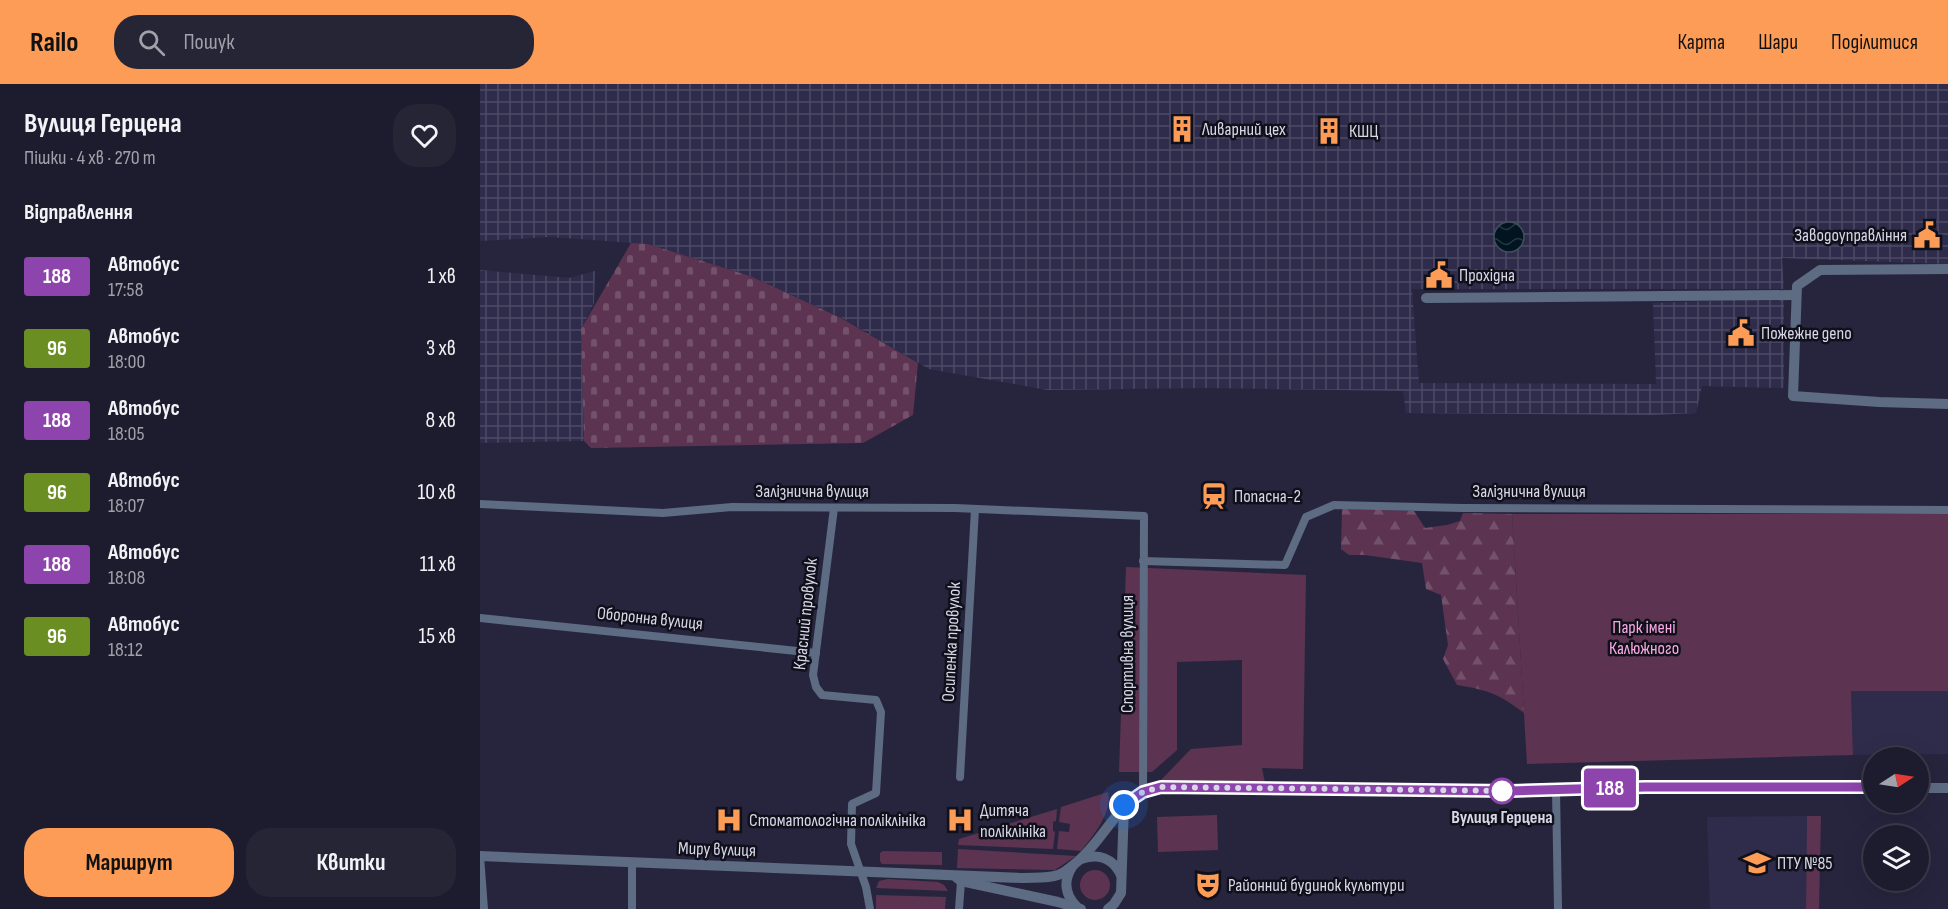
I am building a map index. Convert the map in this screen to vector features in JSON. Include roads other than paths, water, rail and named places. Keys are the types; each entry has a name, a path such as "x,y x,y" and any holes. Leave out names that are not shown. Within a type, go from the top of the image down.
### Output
{"street":[{"path":"1948,269 1820,270 1797,286 1793,396 1948,404"},
{"path":"1426,298 1795,295"},
{"name":"Залізнична вулиця","path":"480,504 663,513 732,507 834,507 975,509 1144,516"},
{"name":"Залізнична вулиця","path":"1143,561 1285,565 1306,517 1334,505 1463,508 1948,510"},
{"name":"Красний провулок","path":"834,507 813,675 816,687 822,695 876,700 881,712 876,793 852,804 851,844 861,872"},
{"name":"Осипенка провулок","path":"960,777 975,509"},
{"name":"Спортивна вулиця","path":"1143,792 1144,516"},
{"name":"Оборонна вулиця","path":"480,618 816,653"},
{"path":"1079,908 1070,898 1066,886 1067,876 1076,863 1096,844 1124,805 1143,792 1161,787 1556,790 1656,787 1863,787"},
{"path":"1929,788 1948,788"},
{"path":"1556,790 1558,909"},
{"path":"1120,909 1124,805"},
{"path":"480,856 484,909"},
{"name":"Миру вулиця","path":"480,856 957,878"},
{"path":"957,878 1057,876 1089,856 1103,857 1113,863 1121,875"},
{"path":"632,862 632,909"},
{"path":"861,872 870,909"},
{"path":"957,878 1079,908"},
{"path":"957,878 959,909"},
{"path":"1108,909 1121,893"}],"water":[{"path":"1509,222 1515,223 1523,231 1523,243 1515,251 1509,252 1503,251 1495,243 1494,237 1495,231 1503,223"}],"place":[{"name":"Ливарний цех","path":"1182,129"},
{"name":"КШЦ","path":"1329,131"},
{"name":"Заводоуправління","path":"1927,235"},
{"name":"Прохідна","path":"1439,275"},
{"name":"Пожежне депо","path":"1741,333"},
{"name":"Попасна-2","path":"1214,496"},
{"name":"Вулиця Герцена","path":"1502,791"},
{"name":"Стоматологічна поліклініка","path":"729,820"},
{"name":"Дитяча поліклініка","path":"960,820"},
{"name":"ПТУ №85","path":"1757,863"},
{"name":"Районний будинок культури","path":"1208,885"}],"park label":[{"name":"Парк імені Калюжного","path":"1644,637"}]}
